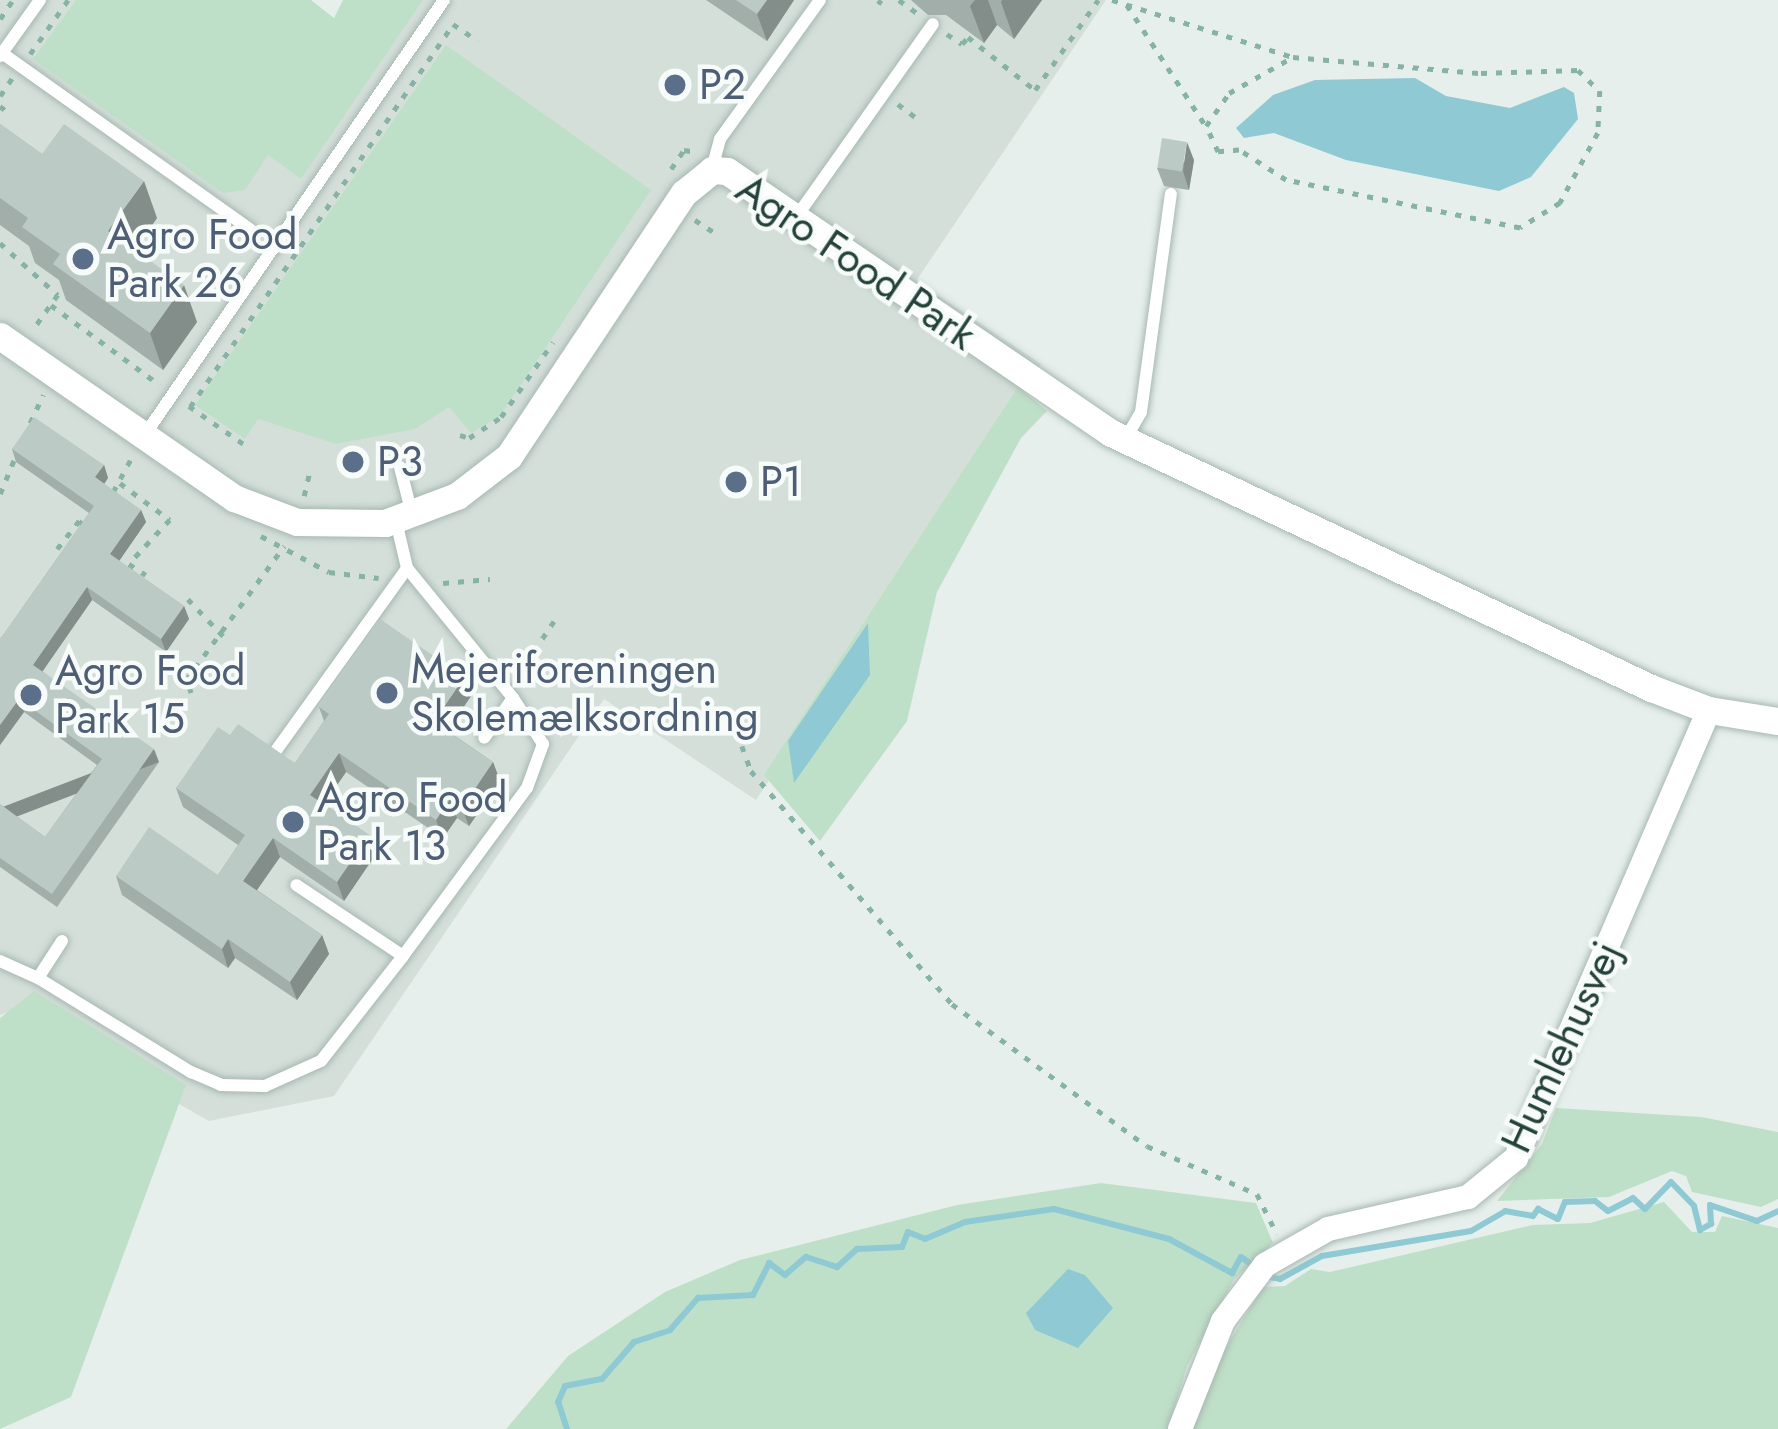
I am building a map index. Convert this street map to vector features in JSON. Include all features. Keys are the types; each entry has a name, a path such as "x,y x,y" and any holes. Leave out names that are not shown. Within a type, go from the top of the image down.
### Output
{"street":[{"name":"Agro Food Park","path":"0,336 234,498 297,522 355,527 404,517 457,496 509,456 684,193 712,170 742,179 1125,440 1708,710 1778,721"},
{"name":"Humlehusvej","path":"1180,1429 1223,1321 1285,1250 1328,1229 1468,1197 1516,1158 1708,710"}],"lane":[{"path":"40,0 1,55 251,230"},
{"path":"143,437 444,0"},
{"path":"712,170 720,139 820,0"},
{"path":"797,218 933,24"},
{"path":"1125,440 1141,412 1172,194"},
{"path":"0,962 38,978 190,1072 221,1085 265,1086 321,1060 527,788 543,744 510,694 407,568 400,467"},
{"path":"275,752 407,568"},
{"path":"484,738 510,694"},
{"path":"296,885 403,956"},
{"path":"38,978 62,941"}],"path":[{"path":"0,19 14,0"},
{"path":"0,95 68,0"},
{"path":"962,44 968,37 1035,89 1098,0"},
{"path":"1112,0 1293,57 1481,74 1578,70 1600,91 1598,133 1560,203 1520,228 1273,177 1238,150 1218,152 1127,5"},
{"path":"190,407 453,24 478,40"},
{"path":"1206,126 1229,93 1293,57"},
{"path":"884,94 918,119"},
{"path":"0,106 10,114"},
{"path":"0,243 58,295 35,328"},
{"path":"51,305 96,338"},
{"path":"0,494 54,374"},
{"path":"110,498 143,437"},
{"path":"120,483 170,520 129,564 146,575"},
{"path":"57,549 79,521 88,528 99,513"},
{"path":"191,693 186,680 284,548 297,522"},
{"path":"250,529 329,572 397,582"},
{"path":"422,587 490,579"},
{"path":"256,585 263,590"},
{"path":"188,599 217,638 229,643"},
{"path":"510,694 554,621"},
{"path":"742,746 751,771 952,1004 1147,1146 1257,1194 1285,1250"}],"shaded area":[{"path":"0,0 213,0 350,100 420,0 1106,0 916,281 1041,364 756,800 604,699 334,1096 209,1121 13,1010 0,1015"}],"green space":[{"path":"76,0 311,0 334,18 343,0 423,0 301,179 268,155 245,190 223,193 33,59"},
{"path":"446,45 651,190 500,416 471,433 449,407 415,429 336,444 258,419 245,439 195,405"},
{"path":"1018,387 1047,411 1021,438 937,592 907,721 820,841 764,775"},
{"path":"34,991 186,1085 71,1397 0,1429 0,1018"},
{"path":"1556,1108 1701,1117 1778,1132 1778,1199 1761,1207 1692,1192 1686,1176 1672,1171 1609,1197 1497,1201 1542,1144"},
{"path":"1101,1183 1256,1203 1273,1243 1234,1279 1187,1366 1168,1429 506,1429 568,1356 665,1292 740,1260 957,1205"},
{"path":"1664,1202 1692,1232 1715,1232 1722,1216 1778,1228 1778,1429 1192,1429 1209,1375 1263,1287 1285,1286 1311,1269 1330,1272 1533,1225 1590,1223"}],"water":[{"path":"1415,78 1446,96 1510,108 1564,87 1574,93 1578,119 1531,177 1499,191 1346,160 1274,133 1244,138 1236,128 1273,95 1315,80"},
{"path":"868,623 870,675 794,783 788,741"},
{"path":"1068,1269 1085,1275 1113,1308 1078,1348 1035,1330 1026,1313"}],"building":[{"path":"736,0 767,0 757,14"},
{"name":"Agro Food Park 26","path":"0,124 42,154 64,124 144,181 108,231 184,285 150,333 53,264 60,254 22,227 28,218 0,198"},
{"path":"1162,138 1187,142 1182,172 1157,168"},
{"name":"Agro Food Park 15","path":"34,417 104,465 95,477 141,510 110,554 184,606 161,639 87,587 33,665 154,749 52,894 0,858 0,804 45,837 102,759 19,699 0,725 0,637 94,506 12,449"},
{"name":"Agro Food Park 13","path":"380,619 464,677 434,722 493,762 462,808 450,799 436,820 339,753 310,795 369,835 337,882 273,838 243,881 322,935 290,982 228,939 222,949 116,876 149,827 218,875 245,835 176,788 218,727 230,735 238,724 295,763 329,714 319,707"}],"waterway":[{"path":"1269,1277 1280,1279 1322,1256 1471,1231 1505,1211 1533,1216 1538,1209 1558,1219 1565,1202 1595,1201 1608,1211 1633,1198 1645,1209 1671,1182 1694,1206 1700,1230 1711,1224 1710,1205 1757,1221 1778,1211"},
{"path":"567,1429 558,1402 565,1386 602,1379 634,1342 670,1330 698,1298 753,1295 769,1263 785,1275 806,1257 837,1267 857,1249 902,1247 908,1232 925,1239 965,1222 1054,1209 1169,1239 1232,1273 1241,1257 1248,1262"}],"place":[{"name":"P2","path":"675,85"},
{"name":"Agro Food Park 26","path":"83,259"},
{"name":"P3","path":"353,462"},
{"name":"P1","path":"736,482"},
{"name":"Mejeriforeningen Skolemælksordning","path":"387,693"},
{"name":"Agro Food Park 15","path":"31,695"},
{"name":"Agro Food Park 13","path":"293,822"}]}
